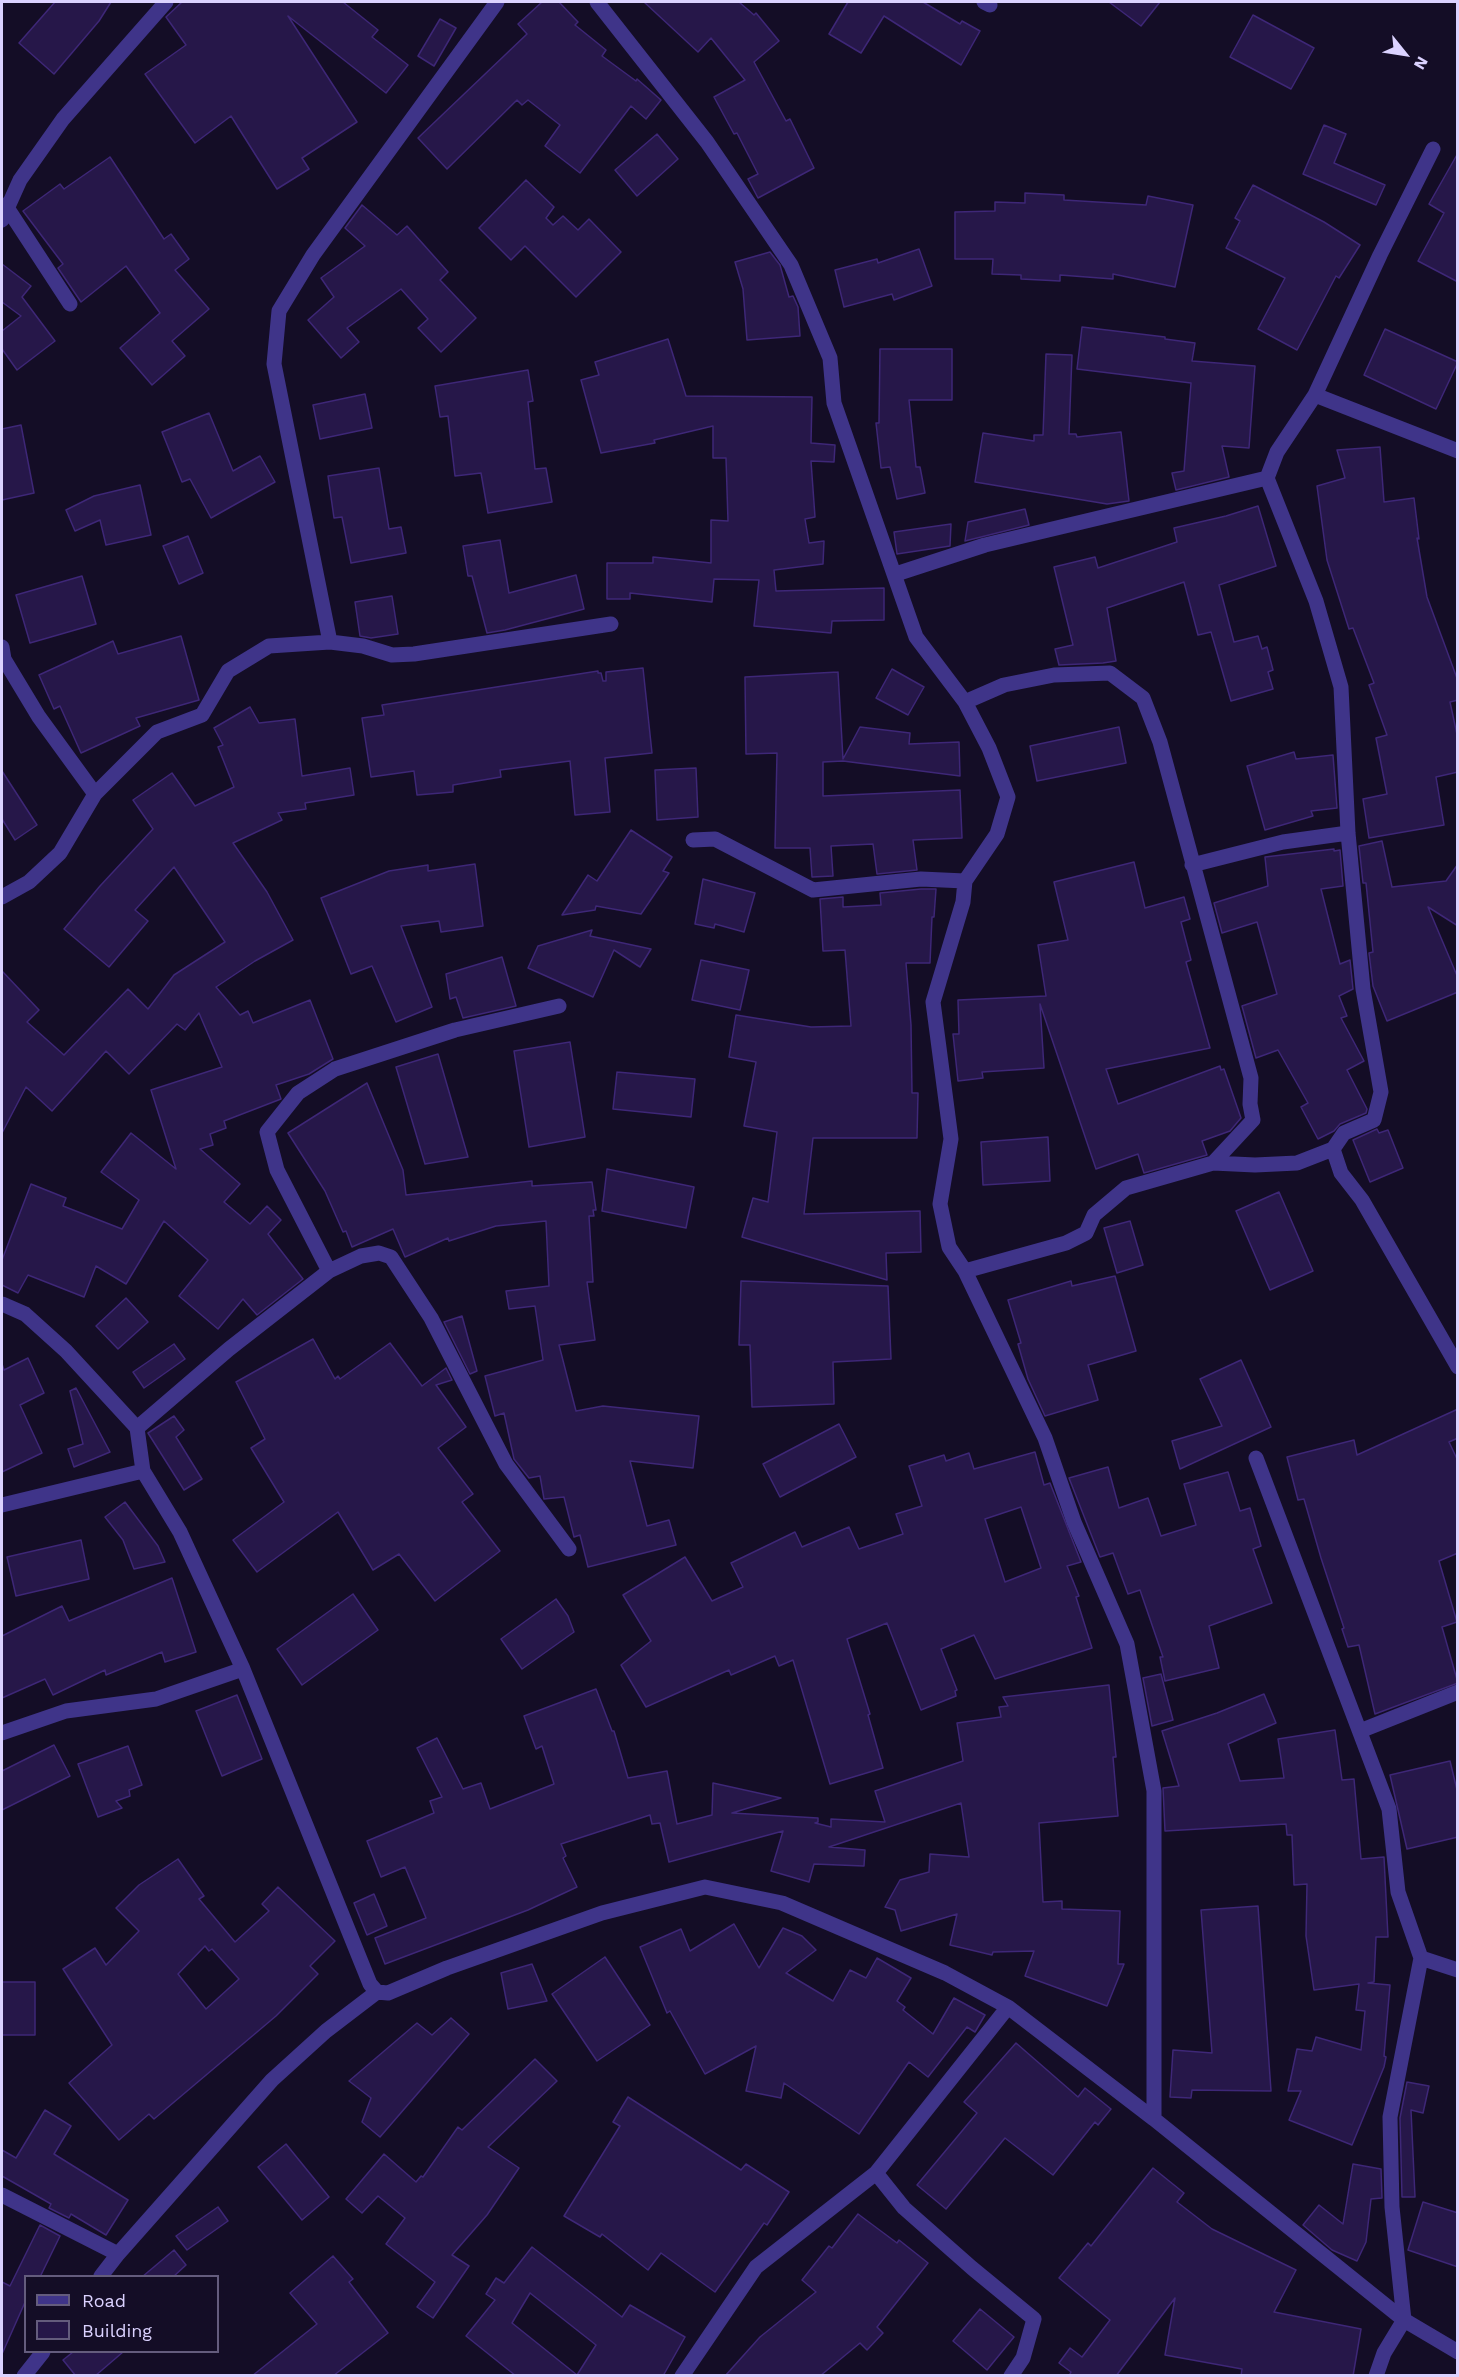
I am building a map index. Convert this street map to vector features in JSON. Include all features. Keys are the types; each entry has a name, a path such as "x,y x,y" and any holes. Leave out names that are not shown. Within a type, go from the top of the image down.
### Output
{"street":[{"path":"70,304 4,211 20,180 63,119 166,2"},
{"path":"330,642 274,364 279,311 313,255 497,2"},
{"path":"597,2 707,142 791,265 830,358 834,403 896,574 916,637 965,702 989,748 1008,797 997,834 965,880 963,902 933,1002 951,1139 940,1204 949,1247 965,1271 1045,1438 1074,1522 1127,1644 1154,1791 1154,2119"},
{"path":"965,1271 1066,1243 1086,1233 1094,1215 1126,1188 1214,1162 1255,1165 1297,1162 1334,1149 1344,1133 1374,1120 1382,1092 1363,989 1348,833 1341,687 1316,601 1267,478 1277,452 1315,394 1432,149"},
{"path":"1315,394 1458,451"},
{"path":"896,574 986,545 1267,478"},
{"path":"2,897 29,882 60,853 96,794 157,732 202,716 228,671 269,646 330,642 363,646 392,655 414,654 610,624"},
{"path":"2,647 4,659 39,717 96,794"},
{"path":"965,702 1004,684 1054,675 1110,673 1143,698 1160,742 1251,1078 1252,1120 1214,1162"},
{"path":"1192,865 1283,842 1348,833"},
{"path":"693,840 715,839 813,890 921,879 965,880"},
{"path":"329,1271 277,1170 267,1132 298,1093 346,1065 455,1030 559,1006"},
{"path":"1334,1149 1341,1173 1362,1200 1458,1367"},
{"path":"137,1428 229,1349 329,1271 361,1256 379,1253 391,1257 430,1318 506,1464 569,1549"},
{"path":"2,1304 25,1314 66,1352 137,1428 143,1471 180,1532 243,1669 357,1953 370,1984 377,1992"},
{"path":"1256,1458 1389,1809 1398,1892 1421,1958 1390,2117 1392,2207 1404,2320 1384,2353 1376,2376"},
{"path":"2,1505 143,1471"},
{"path":"2,1732 66,1712 156,1699 243,1669"},
{"path":"1360,1731 1458,1692"},
{"path":"102,2275 118,2254 272,2080 326,2031 377,1992 388,1993 447,1968 602,1913 705,1887 782,1903 945,1973 1008,2007 1154,2119 1404,2320 1458,2352"},
{"path":"1421,1958 1458,1970"},
{"path":"682,2376 756,2267 876,2173 1008,2007"},
{"path":"876,2173 904,2208 1034,2319 1023,2358 1011,2376"},
{"path":"2,2195 118,2254"},
{"path":"24,2376 42,2353"}],"building":[{"path":"55,2 111,2 99,21 54,74 19,43"},
{"path":"182,2 343,2 378,30 372,37 408,65 386,93 288,16 357,122 302,158 309,169 277,189 231,116 195,143 145,74 186,45 166,17"},
{"path":"542,2 559,2 578,22 575,25 606,50 602,56 636,81 637,79 661,100 646,119 631,106 580,173 545,146 560,125 528,100 522,105 517,100 447,169 418,138 527,34 518,24"},
{"path":"644,2 739,2 754,15 756,13 779,41 754,62 786,121 790,119 814,168 758,198 748,179 758,174 737,133 734,134 714,97 745,80 711,38 698,52"},
{"path":"848,2 923,2 960,24 962,21 980,31 961,65 884,16 861,53 829,34"},
{"path":"1109,2 1160,2 1141,26"},
{"path":"1253,15 1314,48 1291,89 1230,57"},
{"path":"440,19 456,28 434,66 418,56"},
{"path":"1324,125 1346,134 1334,163 1385,185 1376,205 1303,174"},
{"path":"657,134 678,159 637,196 615,170"},
{"path":"1458,153 1458,282 1418,261 1444,213 1429,204"},
{"path":"110,157 164,239 171,234 189,259 175,270 209,309 172,341 185,356 152,385 120,348 160,313 126,266 81,302 58,268 63,264 23,211 60,184 64,189"},
{"path":"526,180 554,207 546,218 553,225 563,216 578,230 589,219 621,252 576,297 525,246 511,260 479,228"},
{"path":"1253,185 1324,222 1360,245 1339,278 1336,276 1297,350 1258,329 1285,278 1226,248 1240,221 1235,218"},
{"path":"1025,193 1064,195 1064,200 1146,205 1148,196 1193,205 1175,287 1113,274 1113,279 1060,275 1060,281 1021,279 1021,275 992,274 993,259 955,259 955,212 995,211 995,202 1025,203"},
{"path":"362,205 397,235 407,226 448,272 440,280 476,318 441,352 418,328 428,319 401,289 347,328 359,342 341,358 308,320 334,297 321,278 365,246 345,228"},
{"path":"919,249 932,286 894,300 892,294 844,307 835,270 877,259 878,263"},
{"path":"770,252 780,265 789,297 793,296 798,307 800,336 747,340 743,289 735,262"},
{"path":"2,264 31,286 22,297 55,341 17,370 2,349 2,331 21,316 2,302"},
{"path":"1082,327 1195,343 1192,361 1255,366 1249,448 1222,446 1229,477 1176,490 1172,473 1184,471 1191,383 1077,369"},
{"path":"1385,329 1458,362 1436,409 1364,375"},
{"path":"668,339 686,396 812,397 811,443 835,445 834,462 811,461 815,517 805,519 809,543 824,541 823,564 774,570 776,591 884,588 884,620 832,621 831,633 754,626 759,580 714,579 712,602 630,593 630,599 607,599 607,563 653,563 653,557 711,563 711,520 728,521 726,458 713,458 713,426 654,440 655,443 601,453 581,380 599,375 595,362"},
{"path":"880,349 952,349 952,400 909,400 916,467 920,467 925,493 897,499 890,467 881,468 876,423 879,423"},
{"path":"1046,354 1072,355 1069,434 1076,434 1077,437 1121,432 1129,501 1107,504 975,482 983,433 1034,441 1034,435 1043,435"},
{"path":"528,370 533,401 528,402 535,469 546,468 552,502 488,513 481,473 455,476 448,416 440,417 435,386"},
{"path":"365,394 372,428 320,439 313,405"},
{"path":"209,413 233,471 260,456 275,482 211,518 190,479 182,482 162,432"},
{"path":"21,425 34,493 2,500 2,429"},
{"path":"1380,447 1384,502 1414,498 1419,539 1417,538 1427,597 1458,681 1458,700 1450,702 1458,739 1458,772 1436,777 1444,825 1369,838 1363,799 1387,794 1376,738 1387,735 1369,685 1374,683 1353,628 1349,629 1327,560 1317,486 1345,478 1337,450"},
{"path":"379,468 389,529 401,527 406,553 351,563 342,517 334,518 328,476"},
{"path":"140,485 151,535 106,545 100,520 75,531 66,510 94,496"},
{"path":"1258,506 1276,566 1219,585 1234,642 1258,636 1262,649 1267,647 1273,670 1268,672 1273,689 1231,701 1211,632 1198,635 1184,582 1107,608 1116,661 1059,665 1055,649 1073,645 1054,567 1095,557 1098,568 1177,542 1174,528"},
{"path":"1025,509 1029,525 965,541 968,522"},
{"path":"951,524 950,546 897,554 894,532"},
{"path":"188,536 203,573 179,584 163,546"},
{"path":"500,540 509,593 576,575 584,609 487,633 472,576 468,576 463,546"},
{"path":"82,576 96,624 30,643 16,595"},
{"path":"392,596 398,634 371,638 360,636 355,602"},
{"path":"181,636 199,700 136,718 140,726 81,753 60,706 54,709 39,675 113,641 118,654"},
{"path":"643,668 652,753 605,758 610,812 575,815 570,761 500,770 501,777 453,785 453,792 417,795 414,771 371,777 362,718 384,715 382,705 598,671 603,681 606,681 606,672"},
{"path":"892,669 924,687 908,715 876,698"},
{"path":"838,672 843,759 860,727 910,733 909,744 959,742 960,776 843,761 823,762 823,796 960,790 962,838 913,840 917,870 877,874 873,844 831,846 833,876 812,877 810,848 775,848 777,753 746,754 745,677"},
{"path":"250,707 259,723 295,719 302,776 350,768 354,795 305,803 306,809 278,813 282,820 233,843 267,892 293,940 255,961 216,987 240,1015 248,1011 253,1023 310,1000 333,1059 309,1074 276,1085 281,1099 224,1121 226,1128 210,1134 213,1145 200,1149 240,1184 224,1202 250,1224 267,1206 281,1220 268,1234 303,1279 257,1315 243,1299 218,1329 179,1296 208,1260 164,1221 126,1284 96,1266 84,1297 28,1275 18,1293 2,1285 2,1260 31,1184 66,1198 63,1206 122,1229 139,1200 101,1172 131,1133 176,1169 151,1090 222,1067 199,1013 185,1030 177,1024 129,1074 106,1051 52,1111 26,1087 2,1133 2,971 39,1010 27,1022 64,1055 128,989 148,1009 174,975 225,942 174,867 135,910 148,921 109,967 64,929 153,829 133,800 172,773 195,806 234,787 218,747 223,745 214,728"},
{"path":"1119,727 1126,763 1037,781 1030,746"},
{"path":"1294,752 1296,759 1333,755 1337,808 1311,811 1313,816 1265,830 1247,766"},
{"path":"696,768 698,817 657,820 655,770"},
{"path":"2,771 37,825 15,840 2,819"},
{"path":"631,830 672,857 663,871 669,873 641,914 596,906 595,910 562,915 588,875 597,881"},
{"path":"1382,841 1392,887 1446,881 1458,864 1458,926 1428,907 1458,978 1458,992 1387,1021 1373,986 1369,953 1373,952 1366,883 1363,883 1359,846"},
{"path":"1334,849 1334,851 1340,850 1343,886 1321,889 1340,964 1350,960 1353,989 1339,996 1347,1016 1341,1018 1364,1061 1347,1070 1367,1109 1366,1113 1340,1124 1334,1131 1318,1139 1301,1107 1308,1103 1278,1050 1256,1058 1242,1006 1277,994 1257,922 1222,933 1214,903 1268,886 1265,857"},
{"path":"1134,862 1145,908 1184,897 1190,919 1181,922 1191,960 1186,962 1210,1048 1106,1069 1118,1104 1220,1066 1221,1070 1224,1069 1241,1118 1230,1131 1202,1141 1207,1155 1144,1173 1138,1154 1096,1169 1040,1004 1044,1068 982,1072 983,1078 958,1081 953,1034 959,1034 958,1000 1046,996 1038,945 1068,940 1054,882"},
{"path":"475,864 483,926 441,932 439,921 401,926 432,1007 396,1022 372,966 351,974 321,898 389,871 428,865 428,871"},
{"path":"703,879 755,893 744,932 715,924 714,928 695,924"},
{"path":"936,889 930,963 906,963 911,1025 912,1093 918,1093 917,1138 813,1138 804,1214 920,1211 921,1252 886,1253 887,1280 742,1237 753,1198 768,1202 777,1132 744,1126 756,1062 729,1057 736,1015 811,1027 851,1026 845,950 823,951 820,899 843,897 843,907 881,905 880,893"},
{"path":"592,930 590,936 651,949 640,967 614,950 593,997 528,968 538,946"},
{"path":"502,957 516,1006 463,1018 456,997 450,999 446,974"},
{"path":"701,960 749,970 740,1010 692,1000"},
{"path":"570,1042 585,1137 529,1147 514,1051"},
{"path":"438,1054 468,1157 425,1164 396,1067"},
{"path":"617,1072 695,1079 691,1117 613,1109"},
{"path":"367,1083 403,1170 406,1195 532,1181 532,1186 592,1182 596,1210 593,1210 594,1216 589,1216 593,1282 587,1282 595,1340 559,1345 576,1411 603,1406 699,1416 693,1468 630,1461 647,1526 669,1520 676,1545 588,1567 580,1535 574,1537 564,1497 544,1499 540,1476 529,1478 514,1459 504,1413 495,1416 485,1376 543,1360 535,1306 509,1309 506,1291 549,1286 546,1221 496,1226 449,1241 448,1238 405,1257 393,1229 352,1247 325,1191 288,1133"},
{"path":"1377,1129 1379,1133 1388,1130 1403,1168 1370,1182 1353,1140"},
{"path":"1048,1137 1050,1181 983,1185 981,1142"},
{"path":"607,1169 694,1187 686,1228 602,1211"},
{"path":"1279,1192 1313,1271 1270,1290 1236,1211"},
{"path":"1130,1221 1143,1265 1117,1273 1104,1228"},
{"path":"1115,1276 1136,1351 1088,1365 1098,1400 1045,1416 1028,1379 1018,1344 1021,1343 1008,1300 1071,1281 1072,1286"},
{"path":"741,1281 888,1286 891,1359 833,1362 834,1404 752,1407 750,1345 739,1345"},
{"path":"126,1298 148,1322 118,1349 96,1326"},
{"path":"462,1316 477,1371 470,1374 444,1322"},
{"path":"313,1339 335,1379 338,1376 340,1379 390,1343 422,1386 446,1368 452,1380 436,1385 466,1427 438,1448 473,1494 462,1502 500,1551 435,1601 399,1554 373,1570 338,1512 257,1572 233,1540 284,1502 251,1448 265,1439 236,1382"},
{"path":"174,1344 185,1359 144,1388 133,1372"},
{"path":"28,1358 44,1393 20,1405 42,1453 2,1472 2,1364 4,1370"},
{"path":"1241,1360 1271,1427 1180,1469 1172,1441 1222,1426 1200,1379"},
{"path":"76,1388 110,1452 74,1467 68,1449 83,1444 70,1391"},
{"path":"1458,1409 1458,1438 1449,1442 1458,1461 1458,1553 1439,1561 1457,1622 1442,1627 1458,1683 1375,1714 1359,1645 1348,1647 1304,1499 1298,1500 1287,1457 1354,1440 1357,1455"},
{"path":"174,1416 184,1430 176,1437 202,1479 184,1490 148,1433"},
{"path":"839,1424 856,1457 780,1497 763,1464"},
{"path":"1035,1452 1044,1485 1050,1483 1081,1562 1067,1566 1079,1596 1076,1597 1092,1648 995,1679 974,1635 941,1649 957,1690 955,1691 956,1696 921,1710 887,1623 847,1639 870,1714 868,1715 883,1768 830,1784 793,1660 779,1666 775,1656 731,1675 729,1670 646,1707 621,1665 651,1641 623,1595 685,1557 712,1601 743,1587 731,1563 795,1532 802,1547 849,1527 859,1549 903,1534 896,1514 922,1506 909,1466 944,1455 946,1461 969,1453 974,1469","holes":["1021,1507 1041,1568 1005,1582 985,1519"]},
{"path":"1108,1467 1119,1508 1148,1498 1161,1536 1196,1525 1184,1484 1228,1472 1240,1511 1250,1508 1261,1546 1253,1549 1272,1603 1209,1626 1219,1668 1165,1681 1160,1657 1163,1657 1140,1590 1128,1594 1113,1553 1100,1557 1069,1478"},
{"path":"125,1502 158,1546 165,1562 134,1569 123,1540 105,1517"},
{"path":"81,1540 89,1579 16,1596 7,1557"},
{"path":"172,1578 196,1652 165,1662 162,1652 106,1675 105,1670 53,1695 45,1679 2,1698 2,1636 62,1606 69,1621"},
{"path":"353,1594 378,1630 302,1685 277,1649"},
{"path":"556,1599 568,1616 574,1632 522,1669 501,1639"},
{"path":"1161,1674 1173,1720 1152,1726 1143,1678"},
{"path":"1109,1685 1116,1757 1113,1757 1118,1816 1039,1823 1043,1902 1062,1901 1062,1909 1120,1911 1118,1964 1124,1964 1107,2006 1025,1976 1034,1951 993,1952 992,1955 950,1945 957,1914 901,1931 895,1910 885,1907 900,1880 929,1872 930,1854 969,1857 961,1803 829,1847 865,1850 864,1866 814,1864 809,1882 771,1871 783,1831 669,1862 660,1823 652,1824 650,1815 561,1844 566,1856 563,1858 577,1887 528,1910 385,1964 375,1938 426,1918 405,1867 381,1877 367,1841 434,1813 430,1801 442,1797 417,1748 437,1738 463,1789 481,1783 490,1809 554,1784 542,1746 536,1749 524,1716 596,1689 612,1731 614,1731 628,1778 667,1771 677,1824 712,1815 713,1783 781,1798 732,1813 818,1818 818,1822 815,1823 831,1827 831,1819 885,1822 875,1791 963,1761 957,1723 1001,1717 999,1707 1008,1706 1003,1697"},
{"path":"1264,1694 1276,1723 1228,1744 1240,1781 1284,1778 1278,1739 1335,1730 1342,1780 1354,1779 1361,1859 1384,1857 1388,1937 1376,1937 1374,1982 1368,1983 1390,1985 1384,2056 1386,2057 1352,2145 1289,2120 1301,2091 1288,2091 1297,2049 1312,2051 1316,2037 1361,2050 1365,2011 1356,2010 1359,1984 1314,1990 1306,1936 1307,1884 1294,1885 1292,1835 1287,1835 1286,1824 1165,1831 1163,1788 1179,1786 1162,1731 1217,1713"},
{"path":"237,1695 262,1759 222,1776 196,1711"},
{"path":"54,1745 70,1776 2,1810 2,1771"},
{"path":"128,1746 142,1785 129,1790 130,1796 116,1801 122,1808 98,1817 78,1764"},
{"path":"1450,1761 1458,1794 1458,1837 1407,1849 1390,1775"},
{"path":"178,1859 204,1896 199,1899 235,1942 269,1911 262,1904 278,1887 335,1941 310,1966 318,1974 276,2016 154,2119 149,2114 119,2140 69,2083 112,2045 63,1969 95,1948 106,1965 139,1931 116,1908 139,1885","holes":["205,1946 209,1951 212,1949 239,1979 206,2009 178,1974"]},
{"path":"374,1894 387,1926 367,1935 354,1903"},
{"path":"1258,1906 1271,2091 1192,2090 1191,2098 1170,2097 1173,2050 1212,2053 1201,1910"},
{"path":"734,1924 759,1968 783,1928 802,1936 816,1950 786,1973 833,2001 850,1970 866,1978 877,1958 911,1978 897,2001 905,2007 903,2010 933,2034 954,1998 985,2015 975,2032 967,2027 928,2077 909,2062 859,2134 784,2083 781,2098 746,2091 756,2046 705,2074 670,2011 667,2013 640,1947 681,1929 690,1951"},
{"path":"605,1957 650,2025 597,2061 552,1994"},
{"path":"532,1964 547,2001 508,2009 501,1973"},
{"path":"2,1982 35,1982 35,2035 2,2035"},
{"path":"451,2018 469,2034 380,2137 362,2122 371,2098 349,2081 417,2023 432,2035"},
{"path":"1016,2043 1078,2097 1085,2088 1111,2109 1098,2125 1095,2122 1053,2175 1005,2138 946,2209 917,2185 977,2113 964,2102"},
{"path":"535,2059 557,2081 488,2147 519,2168 487,2215 452,2255 469,2266 433,2318 417,2307 435,2282 386,2244 405,2218 378,2196 362,2213 346,2199 384,2154 416,2182 421,2176 423,2177 458,2127 462,2130"},
{"path":"1407,2082 1429,2086 1423,2113 1411,2110 1415,2197 1402,2197 1400,2118"},
{"path":"628,2097 741,2170 746,2164 789,2192 767,2225 764,2223 715,2292 661,2253 648,2270 602,2234 600,2237 564,2216 620,2126 613,2122"},
{"path":"45,2110 71,2126 54,2154 128,2200 106,2235 71,2214 69,2218 49,2208 51,2204 2,2176 2,2150 16,2158"},
{"path":"286,2144 329,2197 302,2220 258,2167"},
{"path":"1353,2164 1381,2169 1382,2198 1371,2199 1366,2242 1357,2261 1332,2250 1303,2225 1319,2205 1343,2224"},
{"path":"1153,2168 1184,2193 1177,2202 1212,2229 1296,2270 1274,2312 1361,2329 1353,2376 1241,2376 1242,2369 1165,2355 1175,2298 1116,2376 1069,2376 1071,2372 1059,2363 1070,2348 1082,2357 1110,2320 1059,2278 1088,2243 1091,2246"},
{"path":"1423,2202 1458,2213 1458,2267 1408,2250"},
{"path":"218,2207 228,2221 187,2250 176,2236"},
{"path":"858,2214 897,2243 899,2240 928,2263 877,2327 883,2333 867,2350 860,2343 820,2376 725,2376 760,2337 816,2292 802,2280 829,2246 832,2248"},
{"path":"40,2225 60,2236 41,2275 24,2275 24,2304 2,2354 2,2282 10,2286"},
{"path":"532,2247 622,2317 630,2305 685,2337 663,2376 516,2376 466,2336 495,2300 486,2294 496,2278 504,2283","holes":["530,2293 596,2345 577,2375 512,2323"]},
{"path":"174,2250 186,2265 175,2275 144,2275"},
{"path":"333,2256 353,2279 349,2282 388,2333 333,2376 252,2376 317,2324 290,2293"},
{"path":"980,2309 1014,2337 987,2370 953,2341"},
{"path":"72,2353 122,2353 95,2376 76,2376 63,2360"}]}
